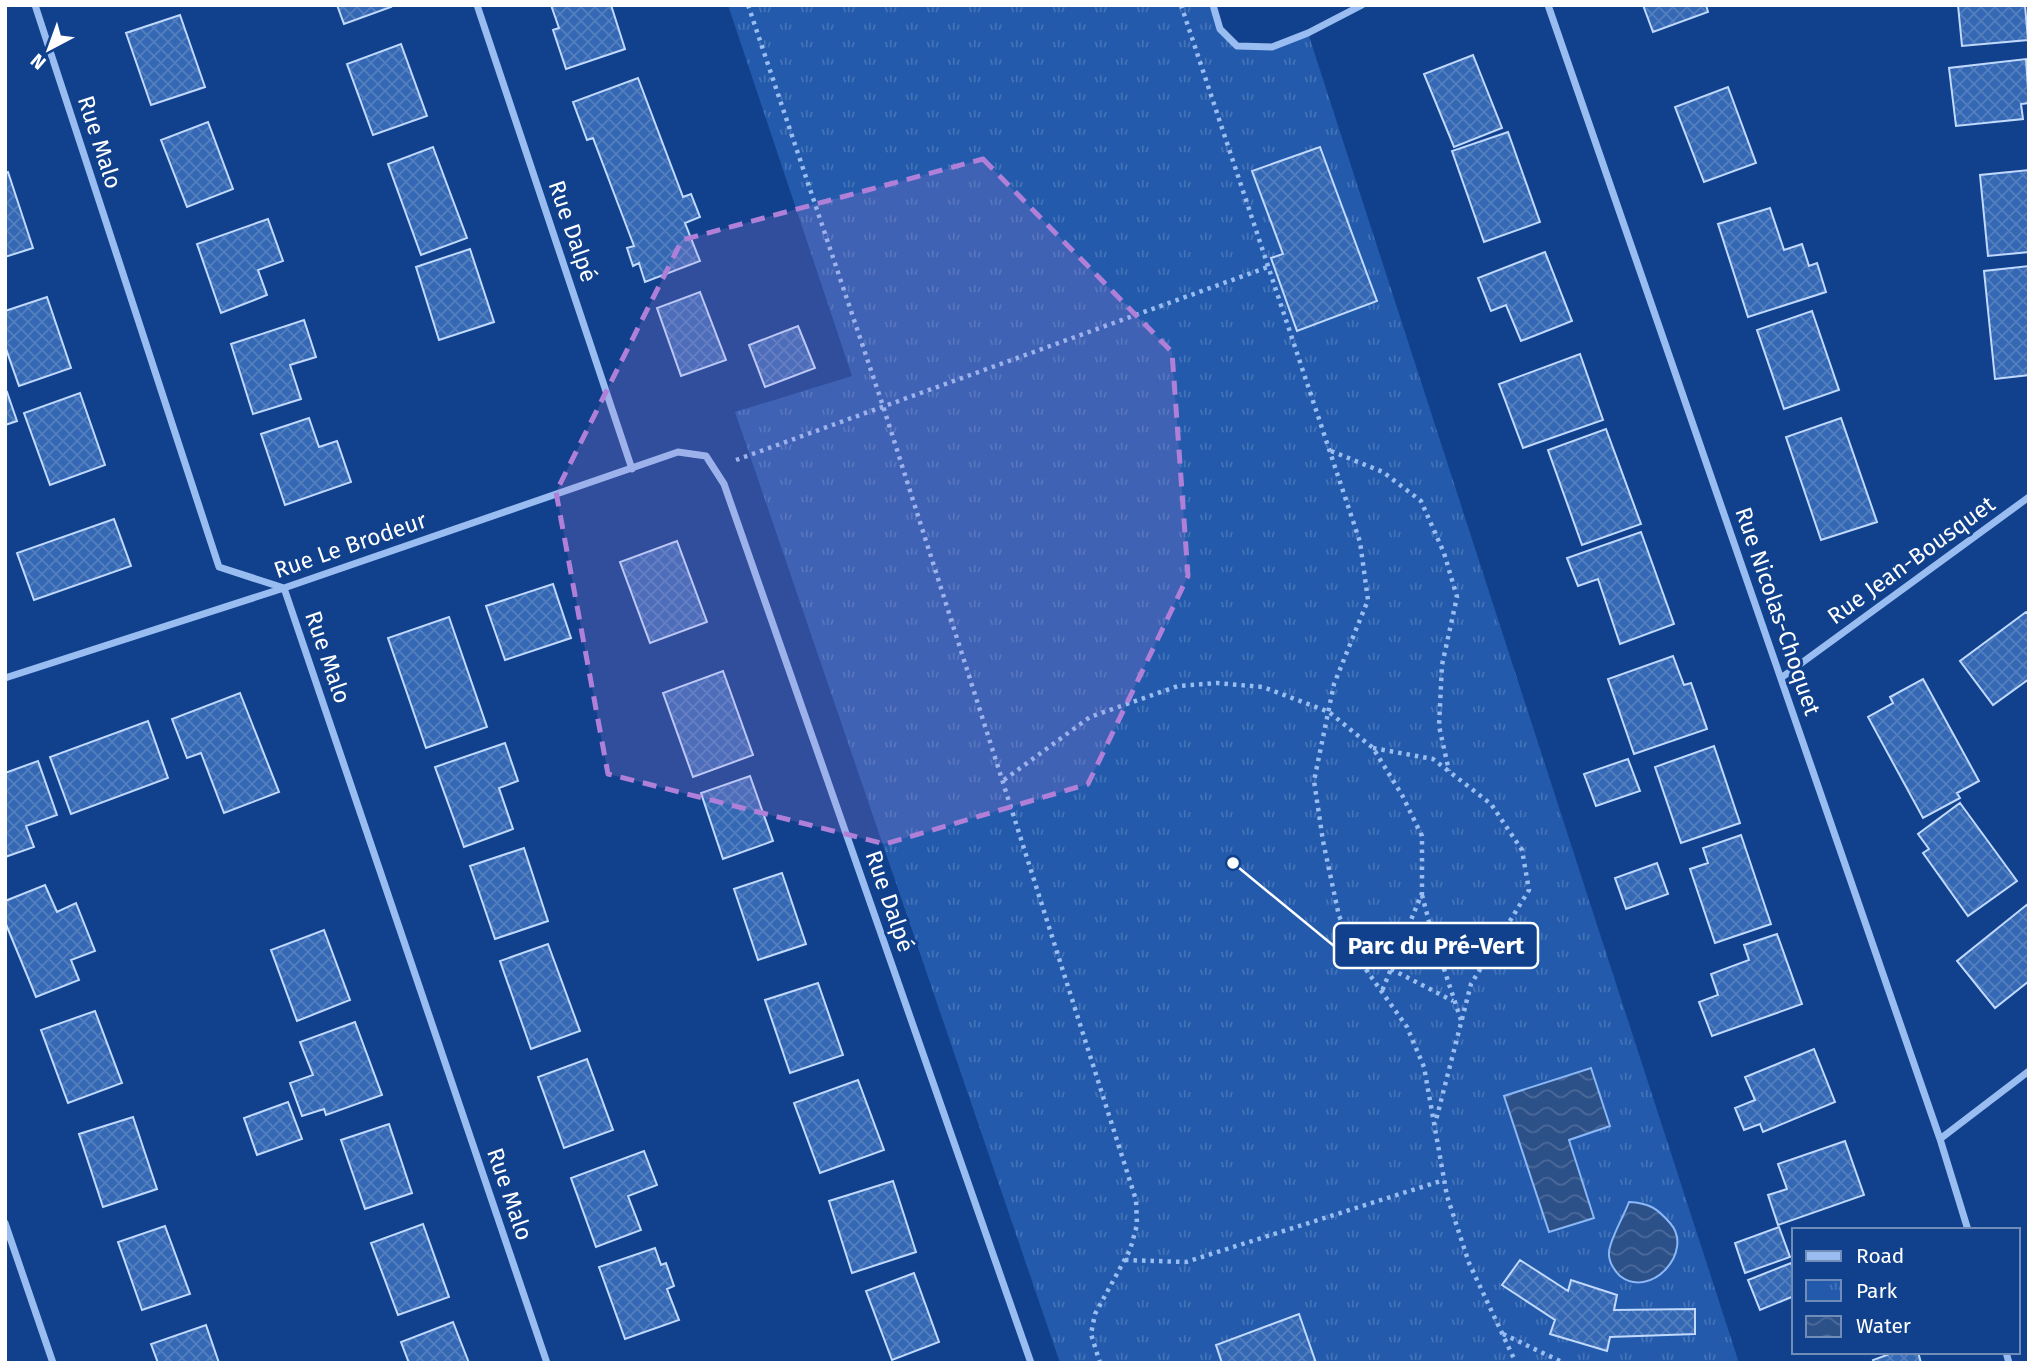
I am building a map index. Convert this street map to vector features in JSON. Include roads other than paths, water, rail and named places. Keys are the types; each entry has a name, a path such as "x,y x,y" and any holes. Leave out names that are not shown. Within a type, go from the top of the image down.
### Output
{"street":[{"name":"Rue Malo","path":"35,5 219,567 284,588 547,1363"},
{"name":"Rue Dalpé","path":"477,5 632,469"},
{"path":"1213,5 1220,29 1237,47 1272,47 1308,33 1362,5"},
{"name":"Rue Nicolas-Choquet","path":"1548,5 1940,1139 1967,1228"},
{"name":"Rue Le Brodeur","path":"5,678 284,588 678,452 706,456"},
{"name":"Rue Dalpé","path":"706,456 728,495 1031,1363"},
{"name":"Rue Jean-Bousquet","path":"1781,678 2029,497"},
{"path":"1940,1139 2029,1071"},
{"path":"5,1223 53,1363"}],"water":[{"path":"1591,1068 1610,1126 1569,1140 1594,1218 1549,1232 1504,1096"},
{"path":"1629,1202 1657,1210 1670,1223 1676,1234 1677,1246 1666,1269 1644,1282 1632,1282 1620,1276 1609,1259 1612,1241"}],"place":[{"name":"Parc du Pré-Vert","path":"1233,863"}]}
